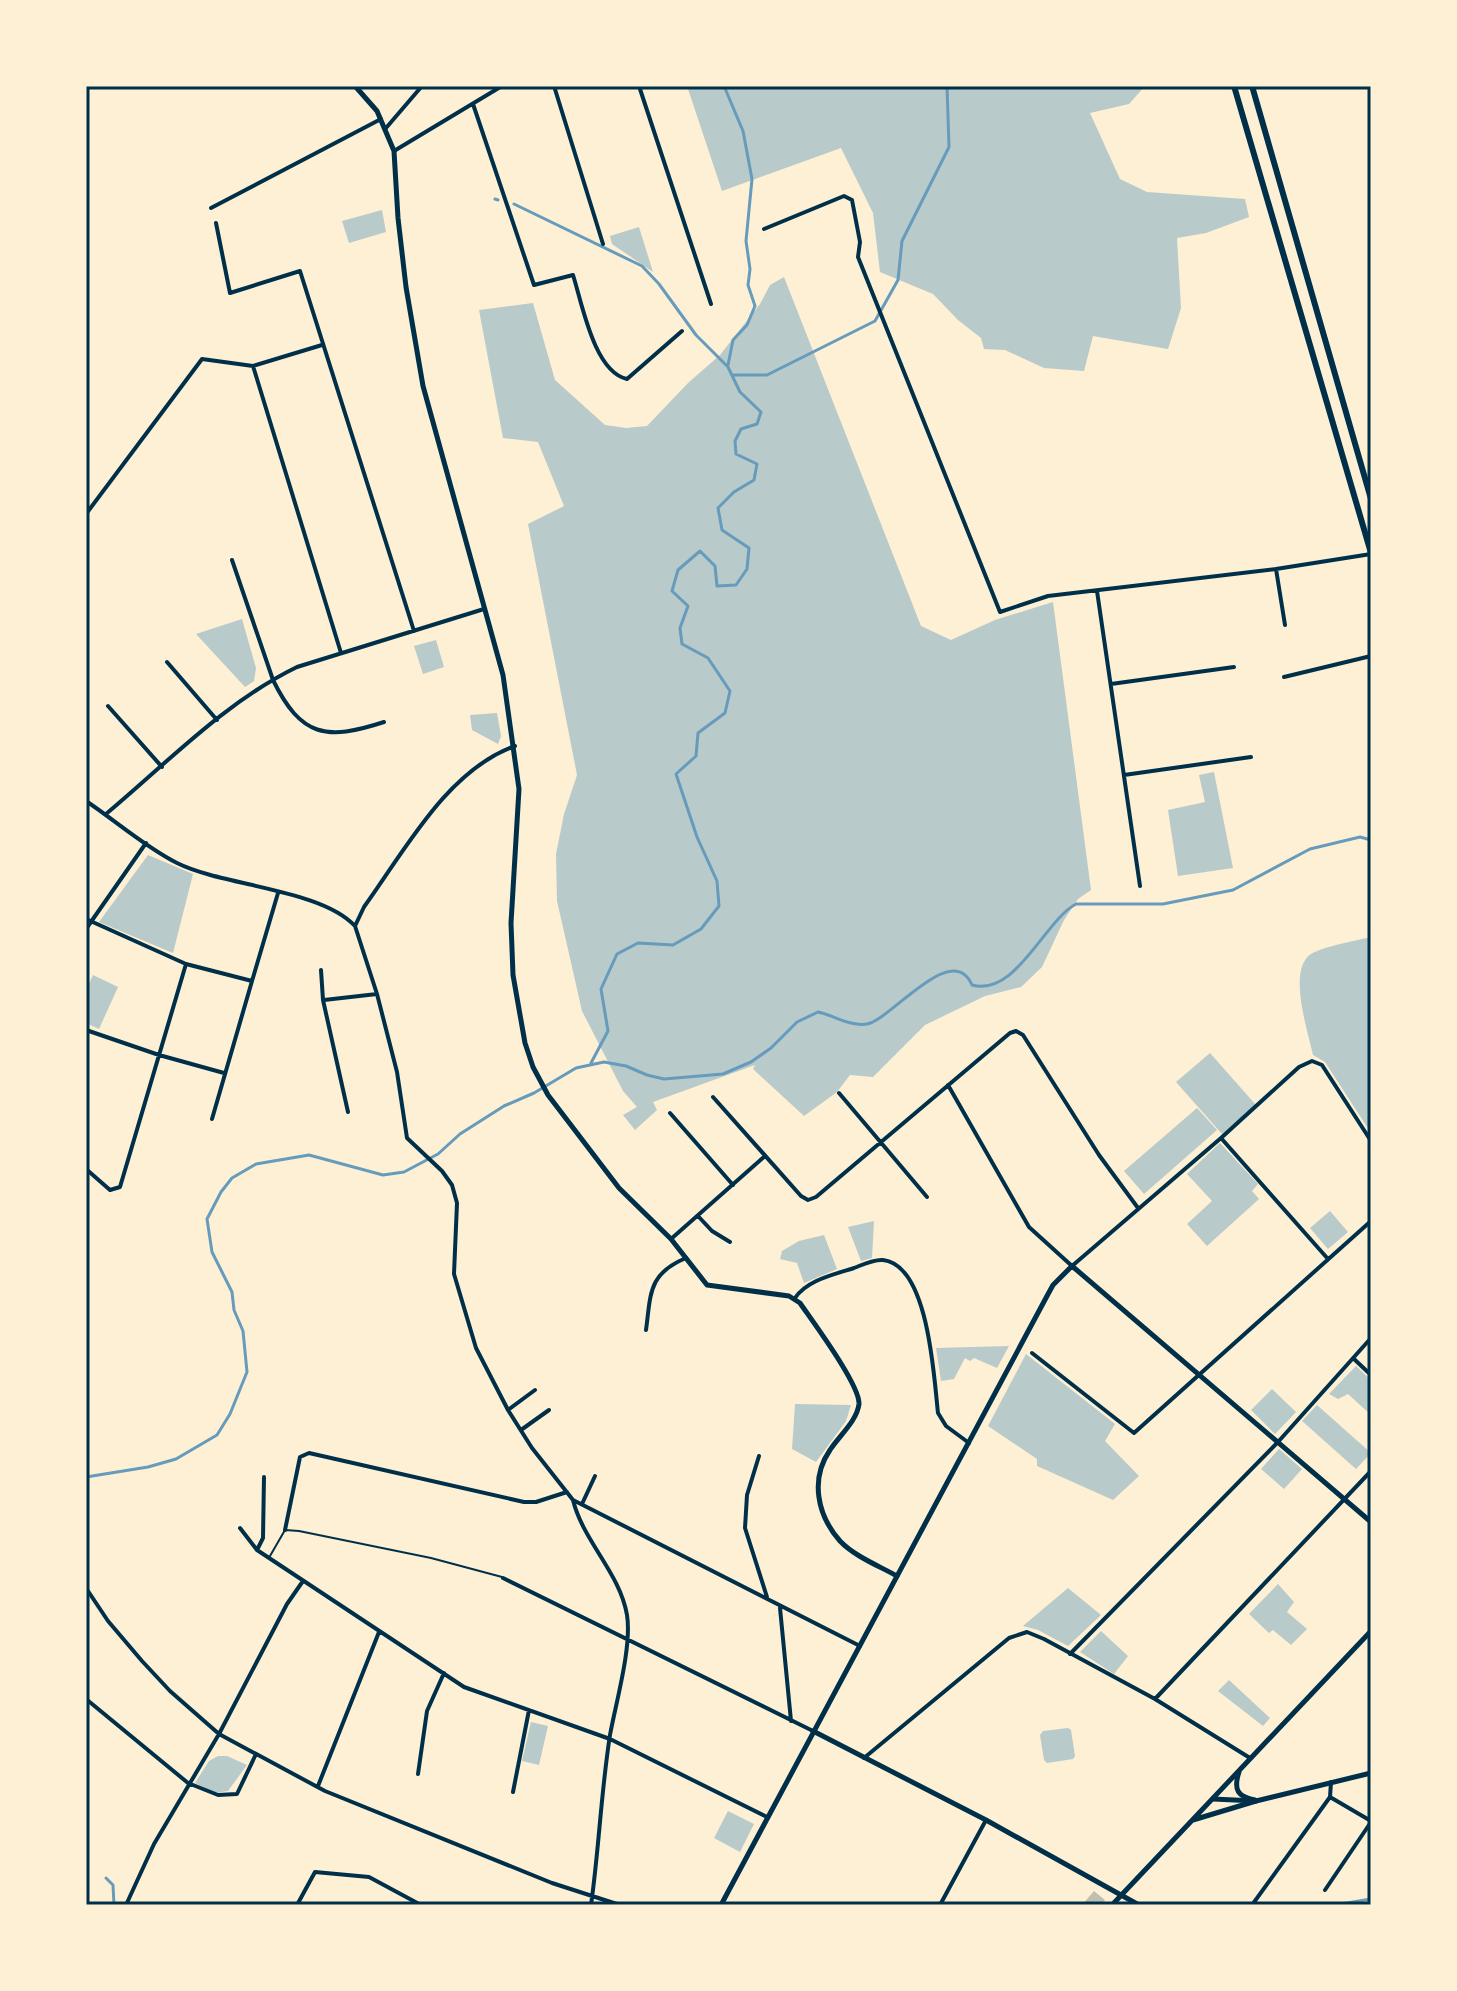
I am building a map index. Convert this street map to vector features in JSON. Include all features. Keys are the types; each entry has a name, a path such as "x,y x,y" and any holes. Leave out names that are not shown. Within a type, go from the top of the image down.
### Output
{"highway":[{"path":"1234,86 1371,554"},
{"path":"1252,86 1371,499"}],"street":[{"path":"355,86 372,103 394,151 406,287 423,386 503,675 520,801 511,923 513,975 533,1067 548,1095 619,1188 671,1239 707,1285 795,1298 853,1384 859,1402 850,1424 820,1468 817,1483 823,1511 841,1542 897,1576"},
{"path":"386,128 422,86"},
{"path":"394,151 502,86"},
{"path":"554,86 603,244"},
{"path":"639,86 711,304"},
{"path":"473,104 534,285 573,275 597,353 620,378 627,379 682,331"},
{"path":"211,208 381,119"},
{"path":"764,229 844,196 852,200 859,231 858,257 1000,612 1048,596 1276,569 1371,554"},
{"path":"216,223 230,293 300,271 414,631"},
{"path":"86,514 202,359 253,366 322,345"},
{"path":"253,366 341,653"},
{"path":"232,560 273,680 280,695 303,725 332,733 358,731 384,722"},
{"path":"1276,569 1285,625"},
{"path":"1097,591 1140,886"},
{"path":"106,814 217,720 273,680 297,667 484,609"},
{"path":"1284,677 1371,656"},
{"path":"167,662 217,720"},
{"path":"1111,684 1234,667"},
{"path":"108,706 162,767"},
{"path":"355,926 364,907 460,779 494,755 515,746"},
{"path":"1124,775 1251,757"},
{"path":"86,801 179,864 331,909 355,926 397,1072 407,1138 442,1171 452,1185 457,1203 454,1274 476,1348 508,1410 573,1500 578,1518 622,1598 627,1616 627,1637 610,1739 591,1905"},
{"path":"86,929 88,921 146,843"},
{"path":"212,1119 278,893"},
{"path":"88,921 186,964 252,981"},
{"path":"86,1169 110,1190 120,1187 186,964"},
{"path":"321,970 323,1000 348,1112"},
{"path":"323,1000 377,994"},
{"path":"86,1030 224,1073"},
{"path":"713,1097 801,1196 808,1200 816,1197 1016,1031 1023,1035 1099,1155 1138,1208"},
{"path":"721,1905 1053,1285 1299,1067 1312,1061 1322,1065 1371,1141"},
{"path":"948,1085 1029,1227 1371,1522"},
{"path":"839,1093 927,1197"},
{"path":"670,1113 733,1185"},
{"path":"1221,1138 1328,1259"},
{"path":"671,1239 766,1156"},
{"path":"698,1216 712,1231 730,1242"},
{"path":"1032,1353 1134,1433 1371,1221"},
{"path":"646,1330 653,1281 670,1264 686,1258"},
{"path":"795,1298 799,1291 823,1278 870,1262 883,1260 896,1265 910,1281 926,1315 938,1413 946,1426 969,1444"},
{"path":"1070,1654 1278,1442 1371,1338"},
{"path":"1354,1359 1371,1375"},
{"path":"508,1410 535,1390"},
{"path":"521,1430 549,1410"},
{"path":"285,1530 300,1457 309,1453 524,1502 536,1502 567,1492"},
{"path":"759,1456 747,1495 745,1528 767,1600"},
{"path":"1155,1699 1371,1471"},
{"path":"582,1504 595,1476"},
{"path":"257,1550 263,1538 264,1477"},
{"path":"573,1500 860,1646"},
{"path":"240,1528 257,1550 464,1687 610,1739 767,1817"},
{"path":"503,1578 813,1731 986,1820 1139,1905"},
{"path":"126,1905 154,1844 219,1734 287,1604 303,1581"},
{"path":"86,1588 108,1621 142,1661 170,1691 219,1734 318,1786 552,1883 620,1905"},
{"path":"780,1607 791,1721"},
{"path":"1112,1905 1371,1631"},
{"path":"318,1786 379,1632"},
{"path":"864,1758 1009,1638 1027,1632 1155,1699 1250,1758"},
{"path":"418,1774 427,1711 444,1673"},
{"path":"86,1699 188,1783 218,1795 237,1794 256,1754"},
{"path":"513,1792 529,1710"},
{"path":"1241,1768 1236,1784 1238,1794 1256,1801"},
{"path":"1192,1820 1371,1773"},
{"path":"1252,1905 1330,1797 1331,1782"},
{"path":"1325,1890 1371,1821 1330,1797"},
{"path":"1213,1799 1256,1801"},
{"path":"940,1905 986,1820"},
{"path":"297,1905 315,1872 369,1877 421,1905"}],"lane":[{"path":"269,1558 285,1530 431,1558 503,1578"}],"shaded area":[{"path":"687,86 1145,86 1129,104 1090,113 1120,179 1147,192 1245,199 1249,217 1206,233 1177,238 1181,308 1168,349 1093,336 1084,371 1044,368 1005,350 984,349 981,338 933,294 880,272 873,213 841,148 722,191"},
{"path":"382,210 386,232 349,243 342,221"},
{"path":"639,227 653,272 612,244 610,236"},
{"path":"784,277 921,626 951,640 995,620 1053,602 1091,890 1078,899 1064,920 1042,967 1021,987 985,996 925,1025 873,1077 850,1075 837,1092 804,1116 753,1069 755,1065 653,1102 657,1110 635,1130 623,1115 637,1107 623,1091 582,1011 557,901 556,854 564,814 577,775 528,524 564,506 538,442 503,438 479,310 533,303 555,380 605,425 626,428 647,426 720,355 760,304 770,285"},
{"path":"242,619 256,668 254,681 245,687 196,634"},
{"path":"436,640 444,667 423,674 414,646"},
{"path":"497,713 501,736 498,744 472,730 470,715"},
{"path":"1214,772 1233,868 1178,876 1168,810 1205,802 1199,775"},
{"path":"148,855 193,874 173,953 99,922"},
{"path":"1371,937 1371,1133 1325,1062 1313,1055 1301,1002 1300,973 1311,954"},
{"path":"93,975 118,987 99,1029 86,1023 86,990"},
{"path":"1210,1053 1256,1105 1222,1134 1176,1082"},
{"path":"1197,1108 1217,1130 1144,1194 1124,1171"},
{"path":"1220,1143 1258,1184 1252,1191 1259,1199 1207,1246 1187,1224 1212,1201 1187,1174"},
{"path":"1330,1211 1348,1232 1328,1249 1310,1228"},
{"path":"874,1221 872,1258 861,1261 848,1227"},
{"path":"824,1235 837,1269 804,1283 797,1263 780,1259 782,1251 799,1241"},
{"path":"1009,1346 997,1368 974,1358 970,1361 965,1358 954,1379 941,1381 936,1348"},
{"path":"1026,1354 1115,1424 1105,1441 1139,1476 1113,1500 1037,1466 1037,1459 988,1426"},
{"path":"1356,1366 1371,1380 1371,1415 1348,1394 1338,1399 1329,1394"},
{"path":"1272,1389 1296,1412 1275,1434 1251,1410"},
{"path":"795,1404 851,1405 846,1421 816,1462 792,1449"},
{"path":"1317,1405 1371,1453 1356,1469 1302,1421"},
{"path":"1279,1449 1302,1469 1284,1489 1261,1469"},
{"path":"1278,1584 1294,1602 1287,1612 1307,1629 1291,1645 1273,1630 1269,1633 1249,1614"},
{"path":"1068,1588 1101,1615 1068,1646 1038,1630 1023,1626"},
{"path":"1101,1631 1128,1656 1114,1674 1080,1652"},
{"path":"1229,1680 1270,1718 1263,1726 1218,1691"},
{"path":"531,1722 548,1726 539,1765 522,1761"},
{"path":"1071,1730 1075,1756 1073,1759 1047,1763 1040,1735 1043,1731"},
{"path":"218,1756 227,1756 247,1765 228,1791 215,1793 195,1783 209,1761"},
{"path":"728,1811 754,1824 740,1852 714,1838"}],"building":[{"path":"1094,1891 1105,1900 1101,1905 1082,1905"}],"waterway":[{"path":"724,86 743,131 752,179 746,241 750,269 748,285 755,306 747,325 733,340 728,365"},
{"path":"732,375 767,375 875,321 898,280 902,241 949,147 947,86"},
{"path":"514,204 642,266 696,335 728,367 740,392 761,412 757,424 741,429 735,441 736,454 757,464 754,480 734,492 718,508 722,530 749,548 747,569 736,585 717,586 715,566 700,551 678,570 672,591 688,606 680,628 682,644 708,658 730,691 725,713 698,733 696,756 676,774 697,837 717,881 719,906 701,929 673,945 638,943 617,954 601,989 608,1031 591,1063"},
{"path":"86,1477 176,1459 217,1435 230,1414 247,1372 243,1331 234,1310 232,1292 212,1252 207,1219 232,1178 256,1164 309,1155 383,1175 404,1172 438,1154 460,1134 504,1106 534,1093 576,1068 604,1062 664,1079 723,1074 751,1062 771,1048 797,1022 818,1012 848,1022 867,1024 936,976 951,971 963,973 972,985 988,986 1002,980 1076,904 1163,904 1233,890 1310,849 1360,837 1371,840"},
{"path":"106,1878 113,1885 114,1905"},
{"path":"1335,1905 1371,1899"}]}
